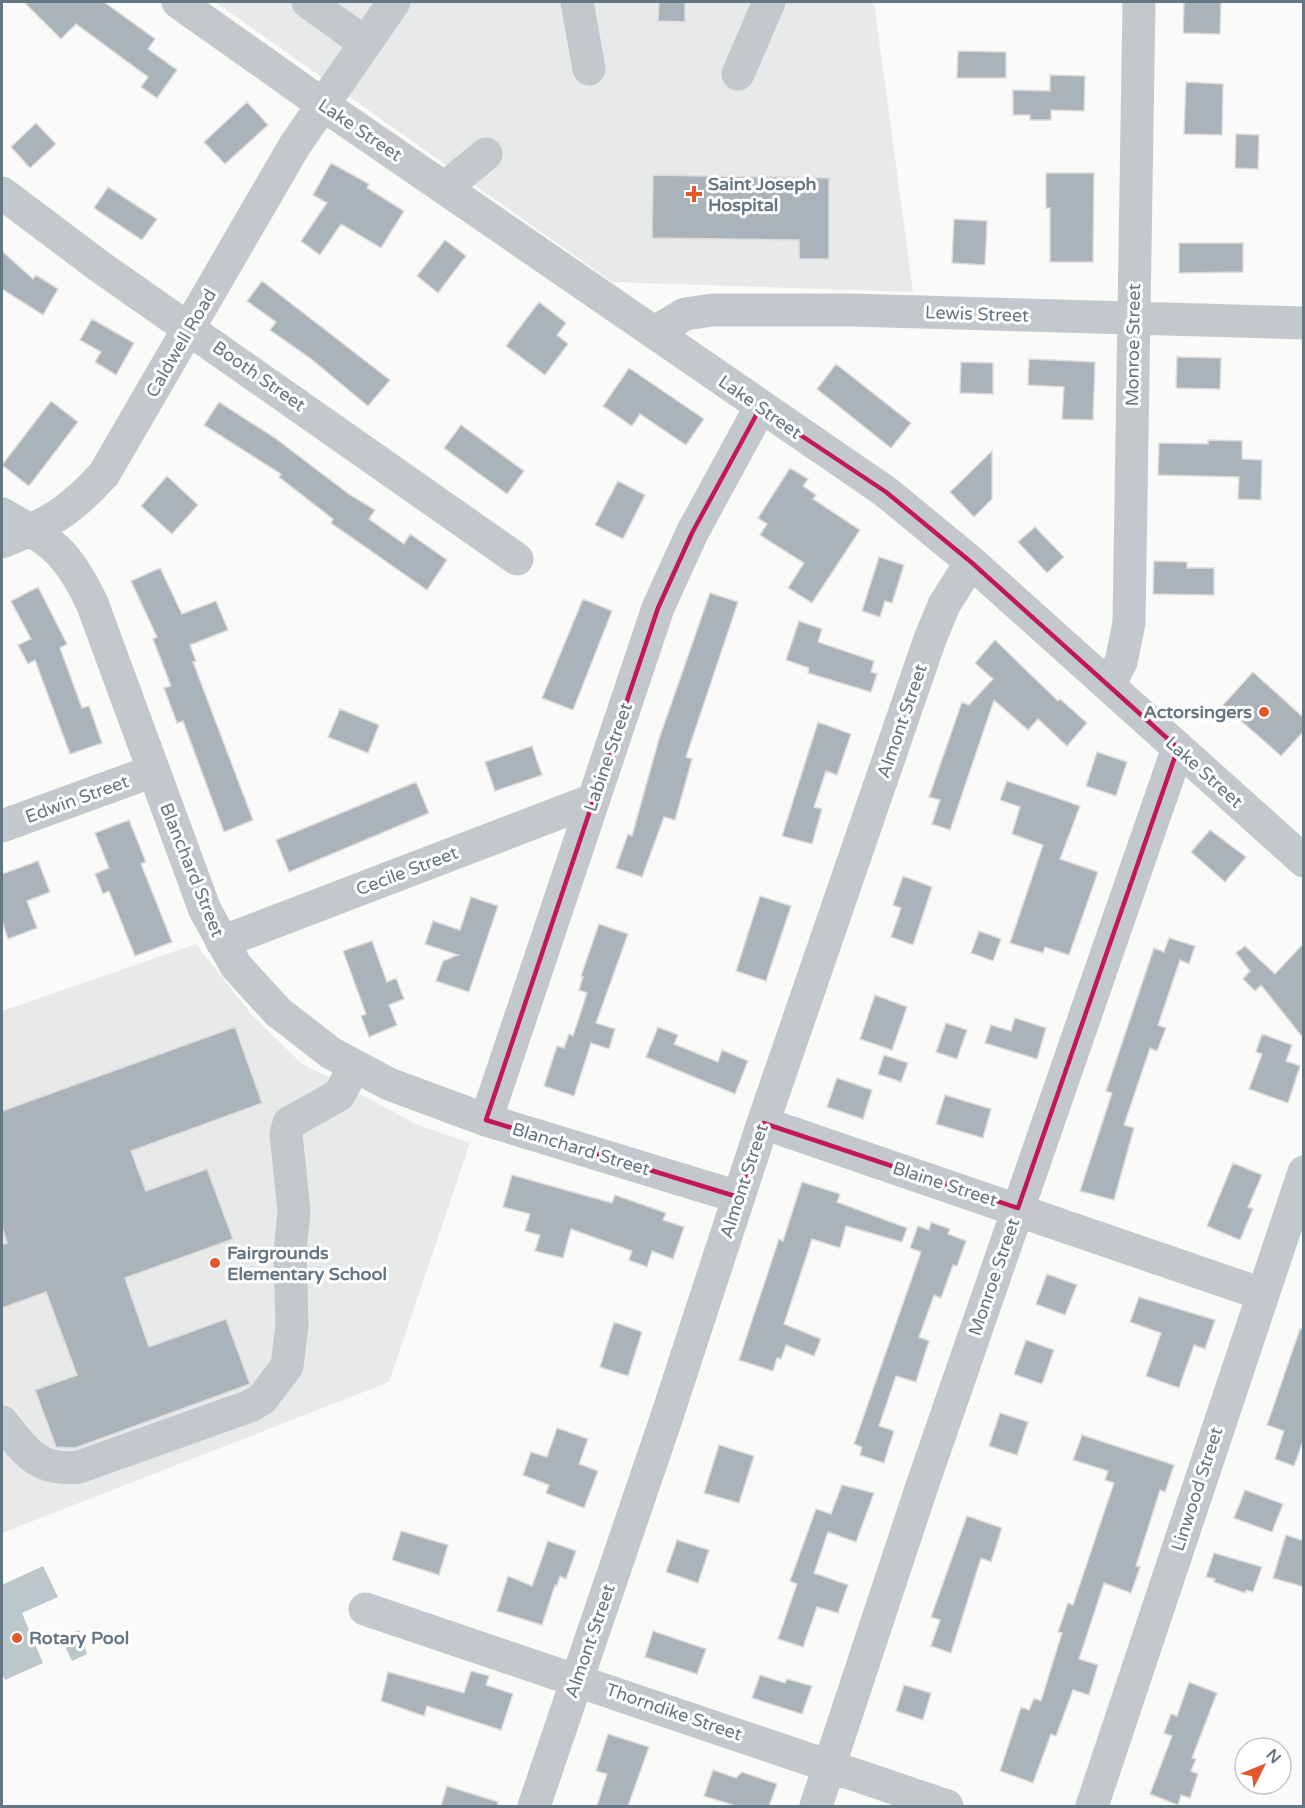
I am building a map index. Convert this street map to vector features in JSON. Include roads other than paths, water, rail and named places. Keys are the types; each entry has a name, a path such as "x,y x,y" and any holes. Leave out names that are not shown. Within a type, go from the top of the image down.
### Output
{"street":[{"name":"Lake Street","path":"178,2 322,104 655,332 760,408 886,492 971,562 1304,861"},
{"path":"308,2 365,44"},
{"name":"Caldwell Road","path":"2,542 33,530 59,516 85,495 104,474 289,155 394,2"},
{"path":"577,2 589,69"},
{"path":"738,74 769,2"},
{"name":"Monroe Street","path":"1109,685 1121,662 1129,623 1139,2"},
{"path":"445,188 486,154"},
{"name":"Booth Street","path":"2,194 90,259 190,327 517,559"},
{"name":"Lewis Street","path":"655,332 685,314 713,310 851,310 1304,323"},
{"name":"Labine Street","path":"486,1120 658,608 692,533 760,408"},
{"name":"Blanchard Street","path":"2,514 33,530 62,552 80,578 96,613 184,858 222,942 248,981 278,1012 307,1036 354,1067 389,1084 486,1120 738,1197"},
{"name":"Almont Street","path":"534,1806 666,1419 763,1123 930,639 944,605 971,562"},
{"name":"Monroe Street","path":"816,1806 922,1486 1178,748"},
{"name":"Edwin Street","path":"2,826 153,771"},
{"name":"Cecile Street","path":"222,942 593,800"},
{"path":"2,1422 36,1460 49,1467 62,1469 90,1464 262,1399 287,1365 291,1344 290,1252 294,1211 286,1134 289,1123 339,1095 354,1067"},
{"name":"Blaine Street","path":"763,1123 1018,1208 1262,1294"},
{"name":"Linwood Street","path":"1092,1806 1304,1172"},
{"name":"Thorndike Street","path":"365,1609 948,1806"}],"place":[{"name":"Saint Joseph Hospital","path":"694,194"},
{"name":"Actorsingers","path":"1264,712"},
{"name":"Fairgrounds Elementary School","path":"215,1263"},
{"name":"Rotary Pool","path":"17,1638"}]}
